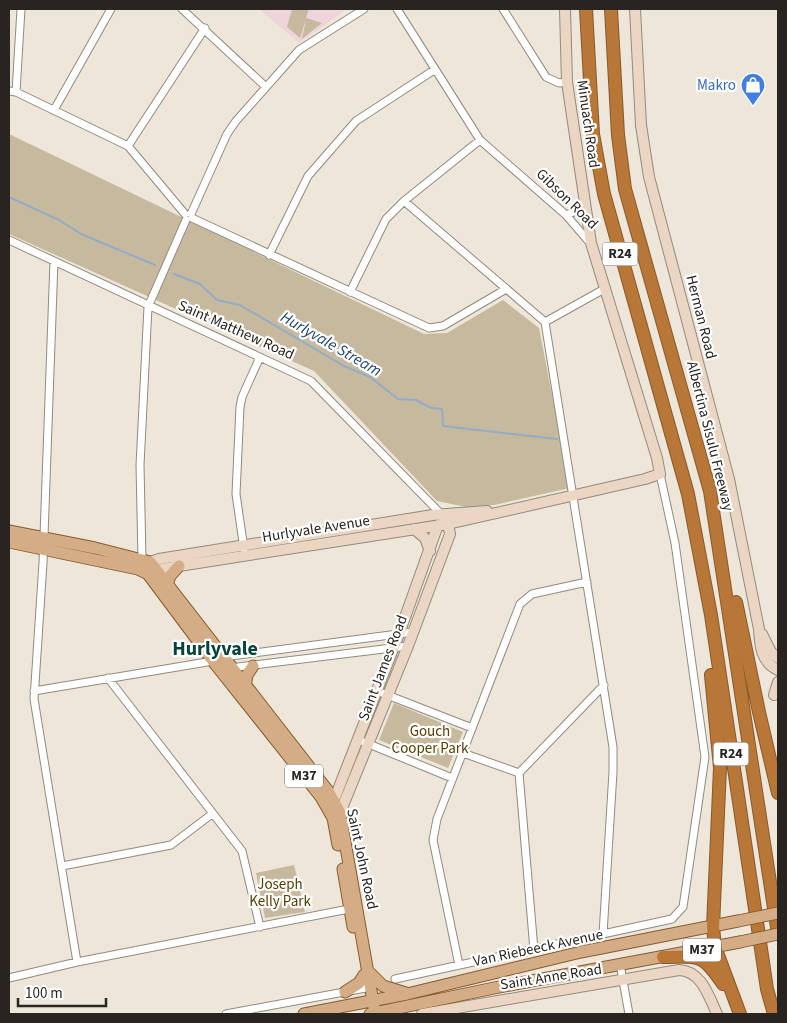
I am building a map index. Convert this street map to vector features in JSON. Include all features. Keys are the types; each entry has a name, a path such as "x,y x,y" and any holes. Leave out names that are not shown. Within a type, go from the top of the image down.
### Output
{"highway":[{"name":"R24","path":"586,9 593,134 604,194 688,494 711,615 768,989 774,1014"},
{"name":"Albertina Sisulu Freeway","path":"611,9 618,135 626,189 710,492 778,934"},
{"path":"710,492 721,527 758,712 778,793"},
{"path":"688,494 719,746 720,768 713,927 715,947 738,1009"},
{"path":"663,957 692,956 704,959 709,963 738,1009"}],"main road":[{"name":"Hurlyvale Avenue","path":"9,531 42,544 120,566 148,568"},
{"name":"Hurlyvale Avenue","path":"9,542 42,544 148,568"},
{"path":"120,566 164,588 170,576 179,566"},
{"name":"Saint John Road","path":"148,568 215,660 331,803"},
{"name":"Saint John Road","path":"215,660 230,668 331,803 336,816 354,908 372,1014"},
{"path":"245,687 247,675 253,666"},
{"name":"Van Riebeeck Avenue","path":"304,1014 407,994 581,952 778,913"},
{"name":"Van Riebeeck Avenue","path":"372,1014 494,988 778,934"},
{"path":"345,992 356,986 366,973 380,984 407,994"}],"street":[{"path":"21,9 12,91 128,146 188,217 433,329 443,326 506,289"},
{"path":"54,110 112,9"},
{"path":"182,9 205,28 266,87"},
{"path":"148,568 140,464 148,306 230,130 302,47 364,9"},
{"name":"Gibson Road","path":"397,9 480,140 566,215 591,243 657,458 660,474"},
{"path":"503,9 546,77 554,82 567,82"},
{"name":"Minuach Road","path":"565,9 567,82 584,208 591,243"},
{"name":"Herman Road","path":"635,9 641,125 649,177 729,479 763,656 771,667 778,670"},
{"path":"128,146 205,28"},
{"path":"269,255 308,176 356,121 434,70"},
{"path":"350,292 381,226 404,201 480,140"},
{"path":"404,201 545,322 604,685 614,761 603,934"},
{"path":"566,215 584,208"},
{"name":"Saint Matthew Road","path":"9,240 148,306 305,377 318,387 419,491 437,514 445,528"},
{"path":"54,261 34,707 77,962"},
{"path":"545,322 606,288"},
{"path":"244,550 236,494 240,407 242,397 260,357"},
{"path":"395,979 534,950 672,918 680,912 685,902 705,757 674,543 660,474"},
{"name":"Hurlyvale Avenue","path":"148,568 179,566 244,550 445,528 459,521 573,496 660,474"},
{"name":"Hurlyvale Avenue","path":"148,568 437,514 500,511"},
{"name":"Saint James Road","path":"331,803 358,740 430,551 445,528"},
{"name":"Saint James Road","path":"336,816 369,744 408,646 445,528"},
{"path":"414,530 425,538 430,551"},
{"path":"459,965 433,840 437,819 520,604 532,594 587,582"},
{"name":"Herman Road","path":"759,629 771,652 778,658"},
{"path":"34,691 304,646 413,632"},
{"path":"766,642 778,648"},
{"path":"304,646 305,660"},
{"path":"230,668 408,646"},
{"path":"108,678 244,853 260,927"},
{"path":"774,695 778,682"},
{"path":"534,950 519,773 604,685"},
{"path":"377,691 472,728"},
{"path":"358,740 452,778"},
{"path":"463,752 519,773"},
{"path":"62,866 171,845 212,814"},
{"path":"9,978 77,962 354,908"},
{"path":"620,964 629,1014"},
{"name":"Saint Anne Road","path":"422,1014 662,972 685,970 700,980 717,1014"},
{"path":"226,1014 368,987"},
{"path":"494,988 496,1001"}],"shaded area":[{"path":"259,9 347,9 299,43"}],"green space":[{"path":"292,9 309,9 306,18 322,23 302,39 306,19 300,38 287,27"},
{"path":"9,134 424,334 447,333 503,300 539,328 570,488 494,505 466,507 437,501 314,371 9,234"},
{"name":"Gouch Cooper Park","path":"394,703 463,732 448,768 379,740"},
{"name":"Joseph Kelly Park","path":"294,865 305,912 265,918 256,873"}],"waterway":[{"name":"Hurlyvale Stream","path":"9,197 59,220 81,234 155,265"},
{"name":"Hurlyvale Stream","path":"174,274 200,284 217,300 240,305 344,366 370,377 398,399 416,400 431,408 442,409 443,426 557,439"}],"place":[{"name":"Makro","path":"753,106"}],"district":[{"name":"Hurlyvale","path":"215,649"}]}
